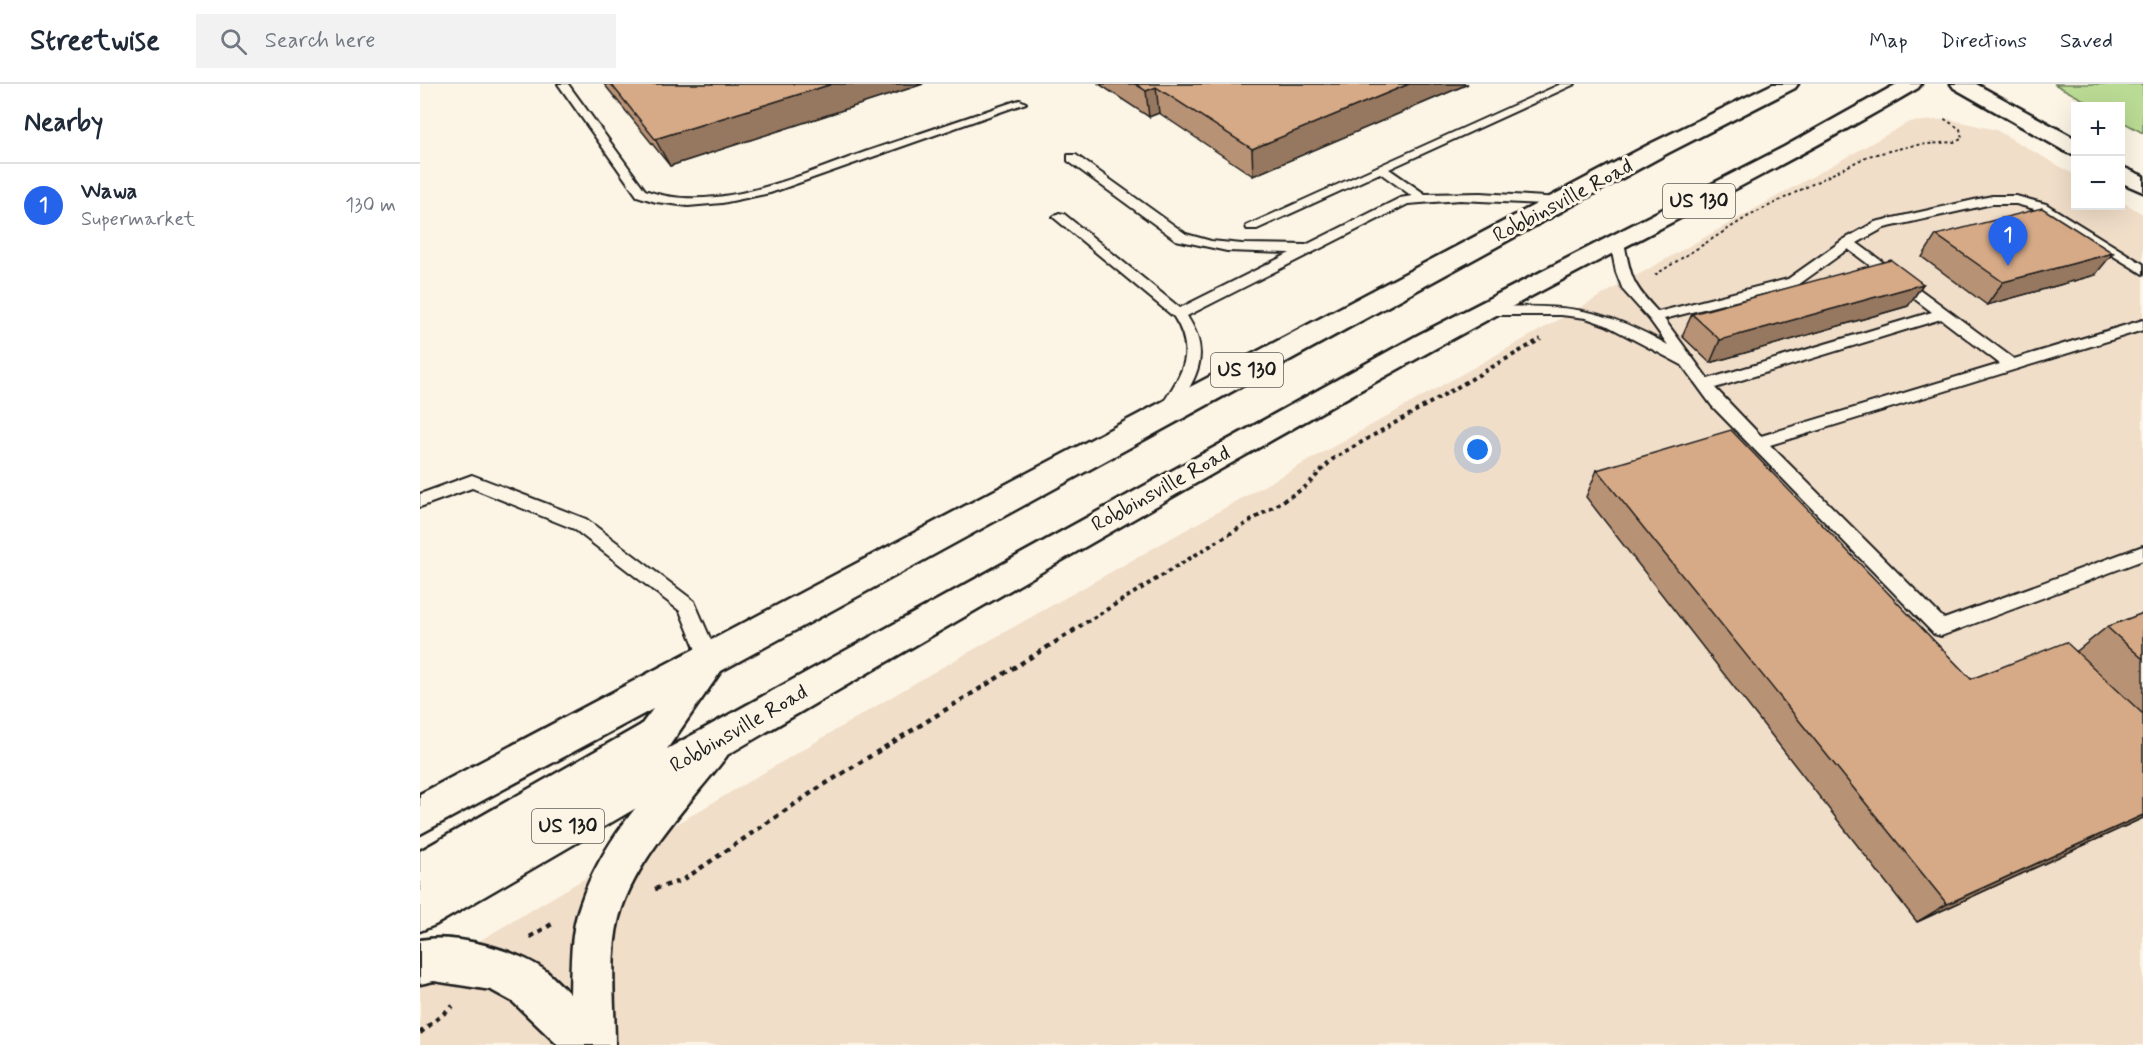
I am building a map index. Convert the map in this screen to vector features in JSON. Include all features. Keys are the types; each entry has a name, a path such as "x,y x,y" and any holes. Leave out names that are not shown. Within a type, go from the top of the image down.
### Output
{"main road":[{"name":"Robbinsville Road","path":"420,816 1560,202 1788,84"},
{"name":"Robbinsville Road","path":"420,910 1162,487 1482,311 1751,175 1911,84"},
{"path":"1961,84 2071,145"},
{"path":"2125,175 2143,185"},
{"path":"420,874 654,737 710,661"},
{"path":"591,1045 593,946 601,904 632,844 715,743"},
{"path":"420,962 434,959 495,969 529,986 591,1045"}],"lane":[{"path":"563,84 641,193 653,199 676,201 713,200 770,189 1020,103"},
{"path":"1252,226 1570,84"},
{"path":"1072,158 1181,237 1200,244 1221,246 1310,249"},
{"path":"1381,169 1422,197"},
{"path":"1179,314 1404,201 1422,197 1560,202"},
{"path":"1655,317 1793,282 1848,243 1880,225 1992,200 2016,200 2042,207 2143,270"},
{"path":"1059,218 1179,314 1190,328 1196,345 1188,378 1164,414"},
{"path":"1617,242 1623,272 1630,290 1655,317 1717,402 1941,628 2143,553"},
{"path":"1848,243 2012,365"},
{"path":"1482,311 1551,311 1586,314 1628,329 1688,362"},
{"path":"1706,385 1942,314"},
{"path":"1758,443 2143,325"},
{"path":"420,501 472,481 580,525 687,606 710,661"}],"path":[{"path":"1652,277 1747,218 1868,156 1906,147 1962,139 1960,129 1943,118"},
{"path":"650,890 683,880 817,789 1304,488 1334,458 1547,336"},
{"path":"525,940 555,922"},
{"path":"420,1033 460,1000"}],"shaded area":[{"path":"1949,119 1996,130 2071,173 2071,210 2125,210 2125,203 2143,214 2143,1045 420,1045 420,976 932,673 1909,122"}],"green space":[{"path":"2054,84 2143,84 2143,133 2125,123 2125,102 2088,102"}],"building":[{"path":"611,84 832,84 655,139"},
{"path":"1135,84 1409,84 1252,149 1156,87 1146,91"},
{"path":"2042,208 2113,253 2003,282 1936,235"},
{"path":"1891,260 1923,284 1720,340 1692,314"},
{"path":"1731,430 1971,679 2066,642 2143,714 2143,815 1947,904 1597,470"},
{"path":"2143,613 2143,659 2107,627"}],"place":[{"name":"Wawa","path":"2008,266"}]}
